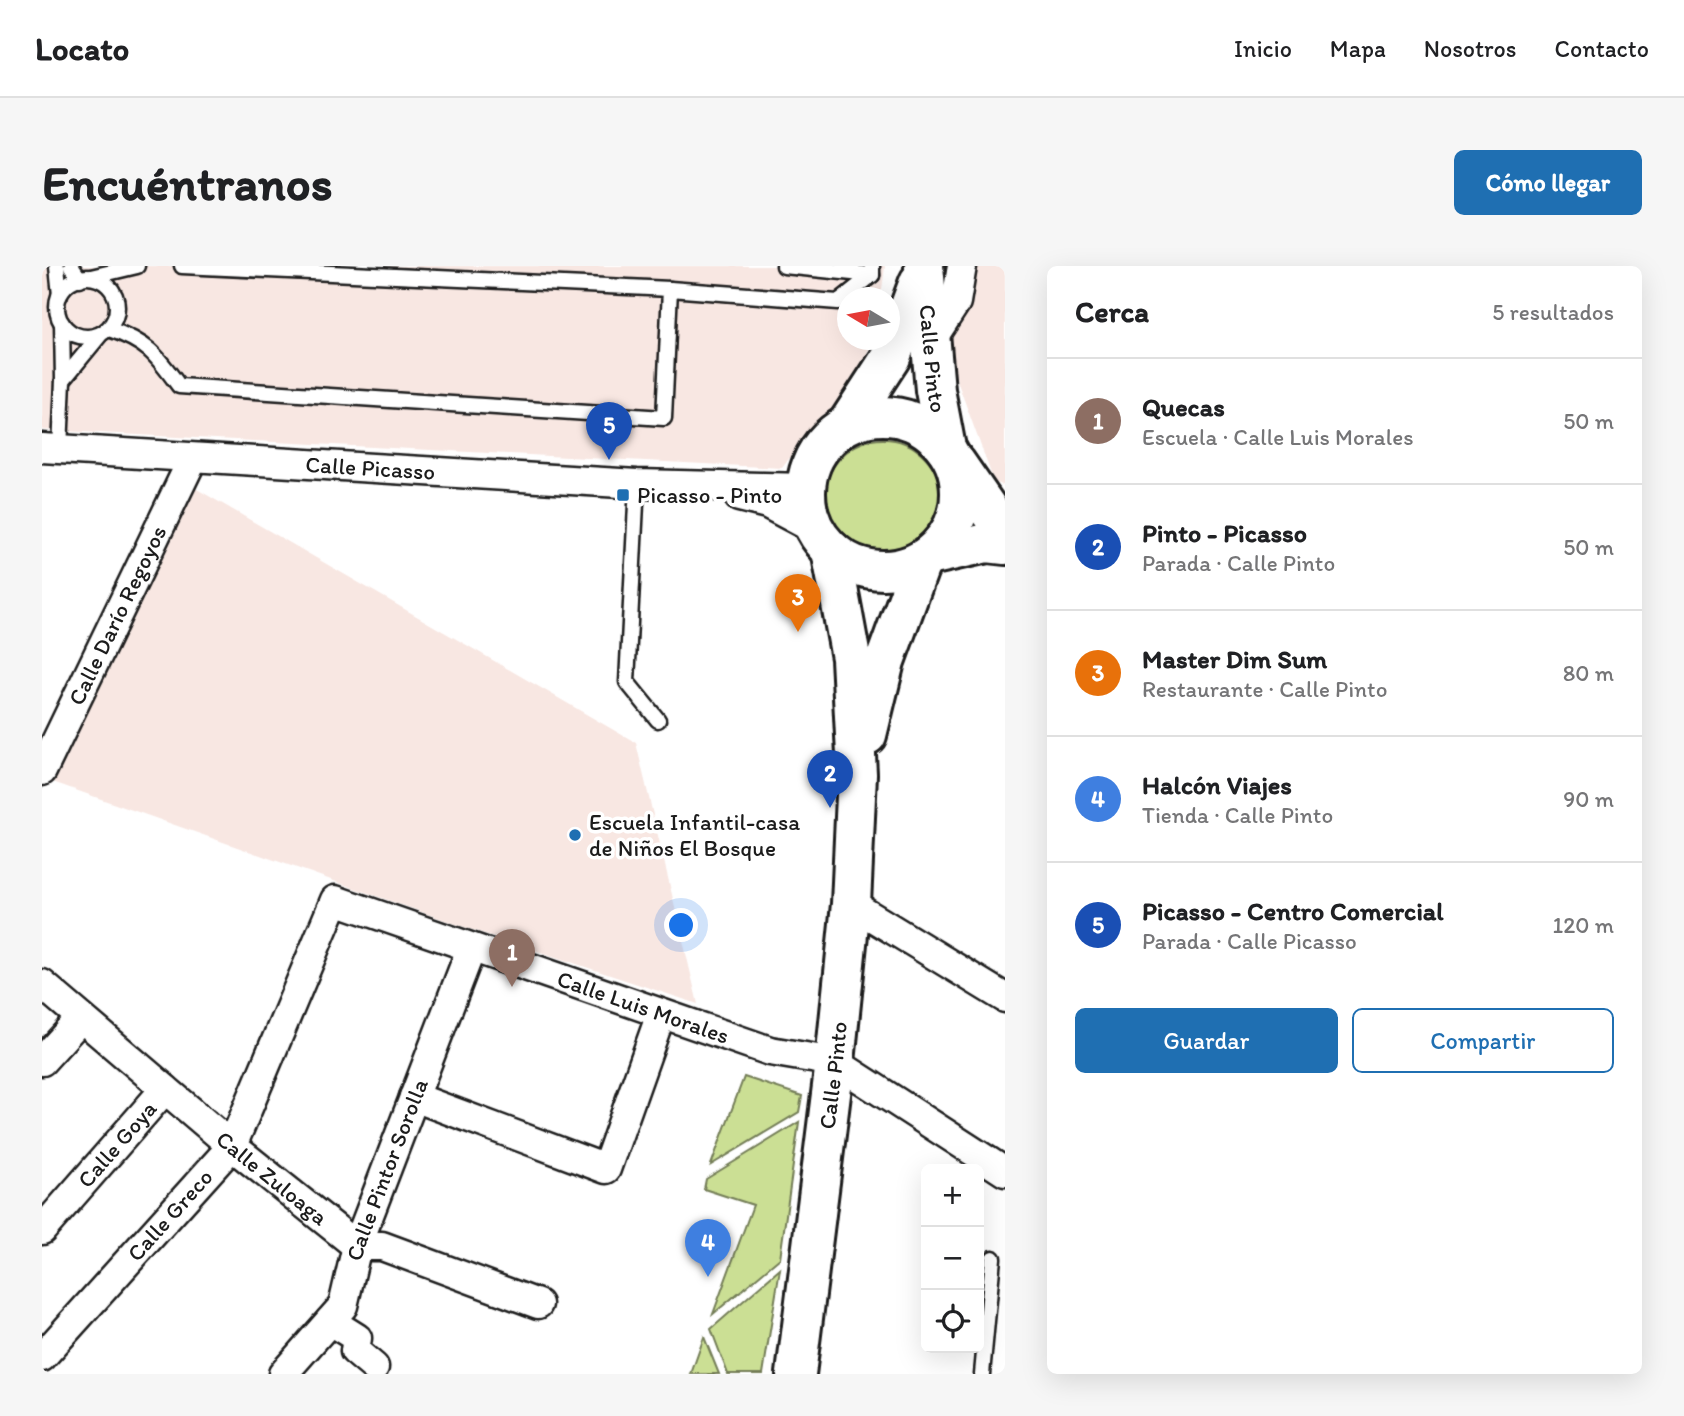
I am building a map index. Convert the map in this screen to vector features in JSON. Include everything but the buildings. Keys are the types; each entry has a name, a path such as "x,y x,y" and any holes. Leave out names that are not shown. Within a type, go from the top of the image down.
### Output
{"street":[{"path":"930,342 956,302 962,266"},
{"name":"Calle Pinto","path":"924,267 935,390 951,455"},
{"name":"Calle Pinto","path":"848,423 891,357 924,267"},
{"path":"1005,524 992,515 942,441 922,425 898,416 873,415 848,423 827,439 812,462 806,488 807,509 822,539 851,564 875,570 900,569 926,558 987,543 1005,545"},
{"name":"Calle Picasso","path":"51,449 637,484 806,488"},
{"path":"926,558 940,546 953,528 960,506 961,484 951,455"},
{"name":"Calle Darío Regoyos","path":"42,771 193,458"},
{"name":"Calle Picasso","path":"699,486 767,505 822,539"},
{"name":"Calle Pinto","path":"796,1374 835,1062 851,904 857,774 851,658 822,539"},
{"name":"Calle Pinto","path":"857,774 885,661 926,558"},
{"name":"Calle Luis Morales","path":"335,900 770,1051 835,1062"},
{"name":"Calle Greco","path":"42,1357 232,1146 335,900"},
{"path":"851,904 1005,998"},
{"name":"Calle Pintor Sorolla","path":"283,1374 343,1306 357,1246 471,949"},
{"name":"Calle Zuloaga","path":"42,984 232,1146 357,1246"},
{"path":"414,1097 606,1169 661,1014"},
{"path":"42,1061 80,1018"},
{"path":"835,1062 1005,1171"},
{"name":"Calle Goya","path":"42,1230 165,1089"},
{"path":"357,1246 382,1246 538,1304"},
{"path":"330,1321 357,1338 355,1351 379,1372"}],"lane":[{"path":"57,266 60,295"},
{"path":"64,380 104,332 117,311 114,292 99,279 85,278 71,266"},
{"path":"51,449 64,380 62,323 57,304 60,295 72,281 137,266"},
{"path":"182,266 670,289 838,302 872,270"},
{"path":"785,266 872,270"},
{"path":"62,323 67,329 83,337 104,332 134,338 157,355 178,386 664,418 670,289"},
{"path":"637,484 627,682 658,720"},
{"path":"982,1374 993,1258"}],"shaded area":[{"path":"42,266 885,266 882,287 837,287 837,350 868,350 840,406 815,425 782,468 42,430"},
{"path":"950,266 1005,266 1005,486 994,482 943,342"},
{"path":"195,488 636,743 698,1004 467,928 50,781"}],"green space":[{"path":"883,439 905,443 924,456 937,475 941,497 937,519 924,538 905,551 883,555 861,551 842,538 829,519 825,497 829,475 842,456 861,443"},
{"path":"744,1077 802,1096 799,1112 711,1165"},
{"path":"799,1122 780,1258 713,1314 753,1205 704,1189 706,1179"},
{"path":"780,1269 763,1374 728,1374 711,1329"},
{"path":"704,1337 719,1374 691,1374"}],"place":[{"name":"Picasso - Centro Comercial","path":"609,460"},
{"name":"Picasso - Pinto","path":"623,495"},
{"name":"Master Dim Sum","path":"798,632"},
{"name":"Pinto - Picasso","path":"830,808"},
{"name":"Escuela Infantil-casa de Niños El Bosque","path":"575,835"},
{"name":"Quecas","path":"512,987"},
{"name":"Halcón Viajes","path":"708,1277"}]}
